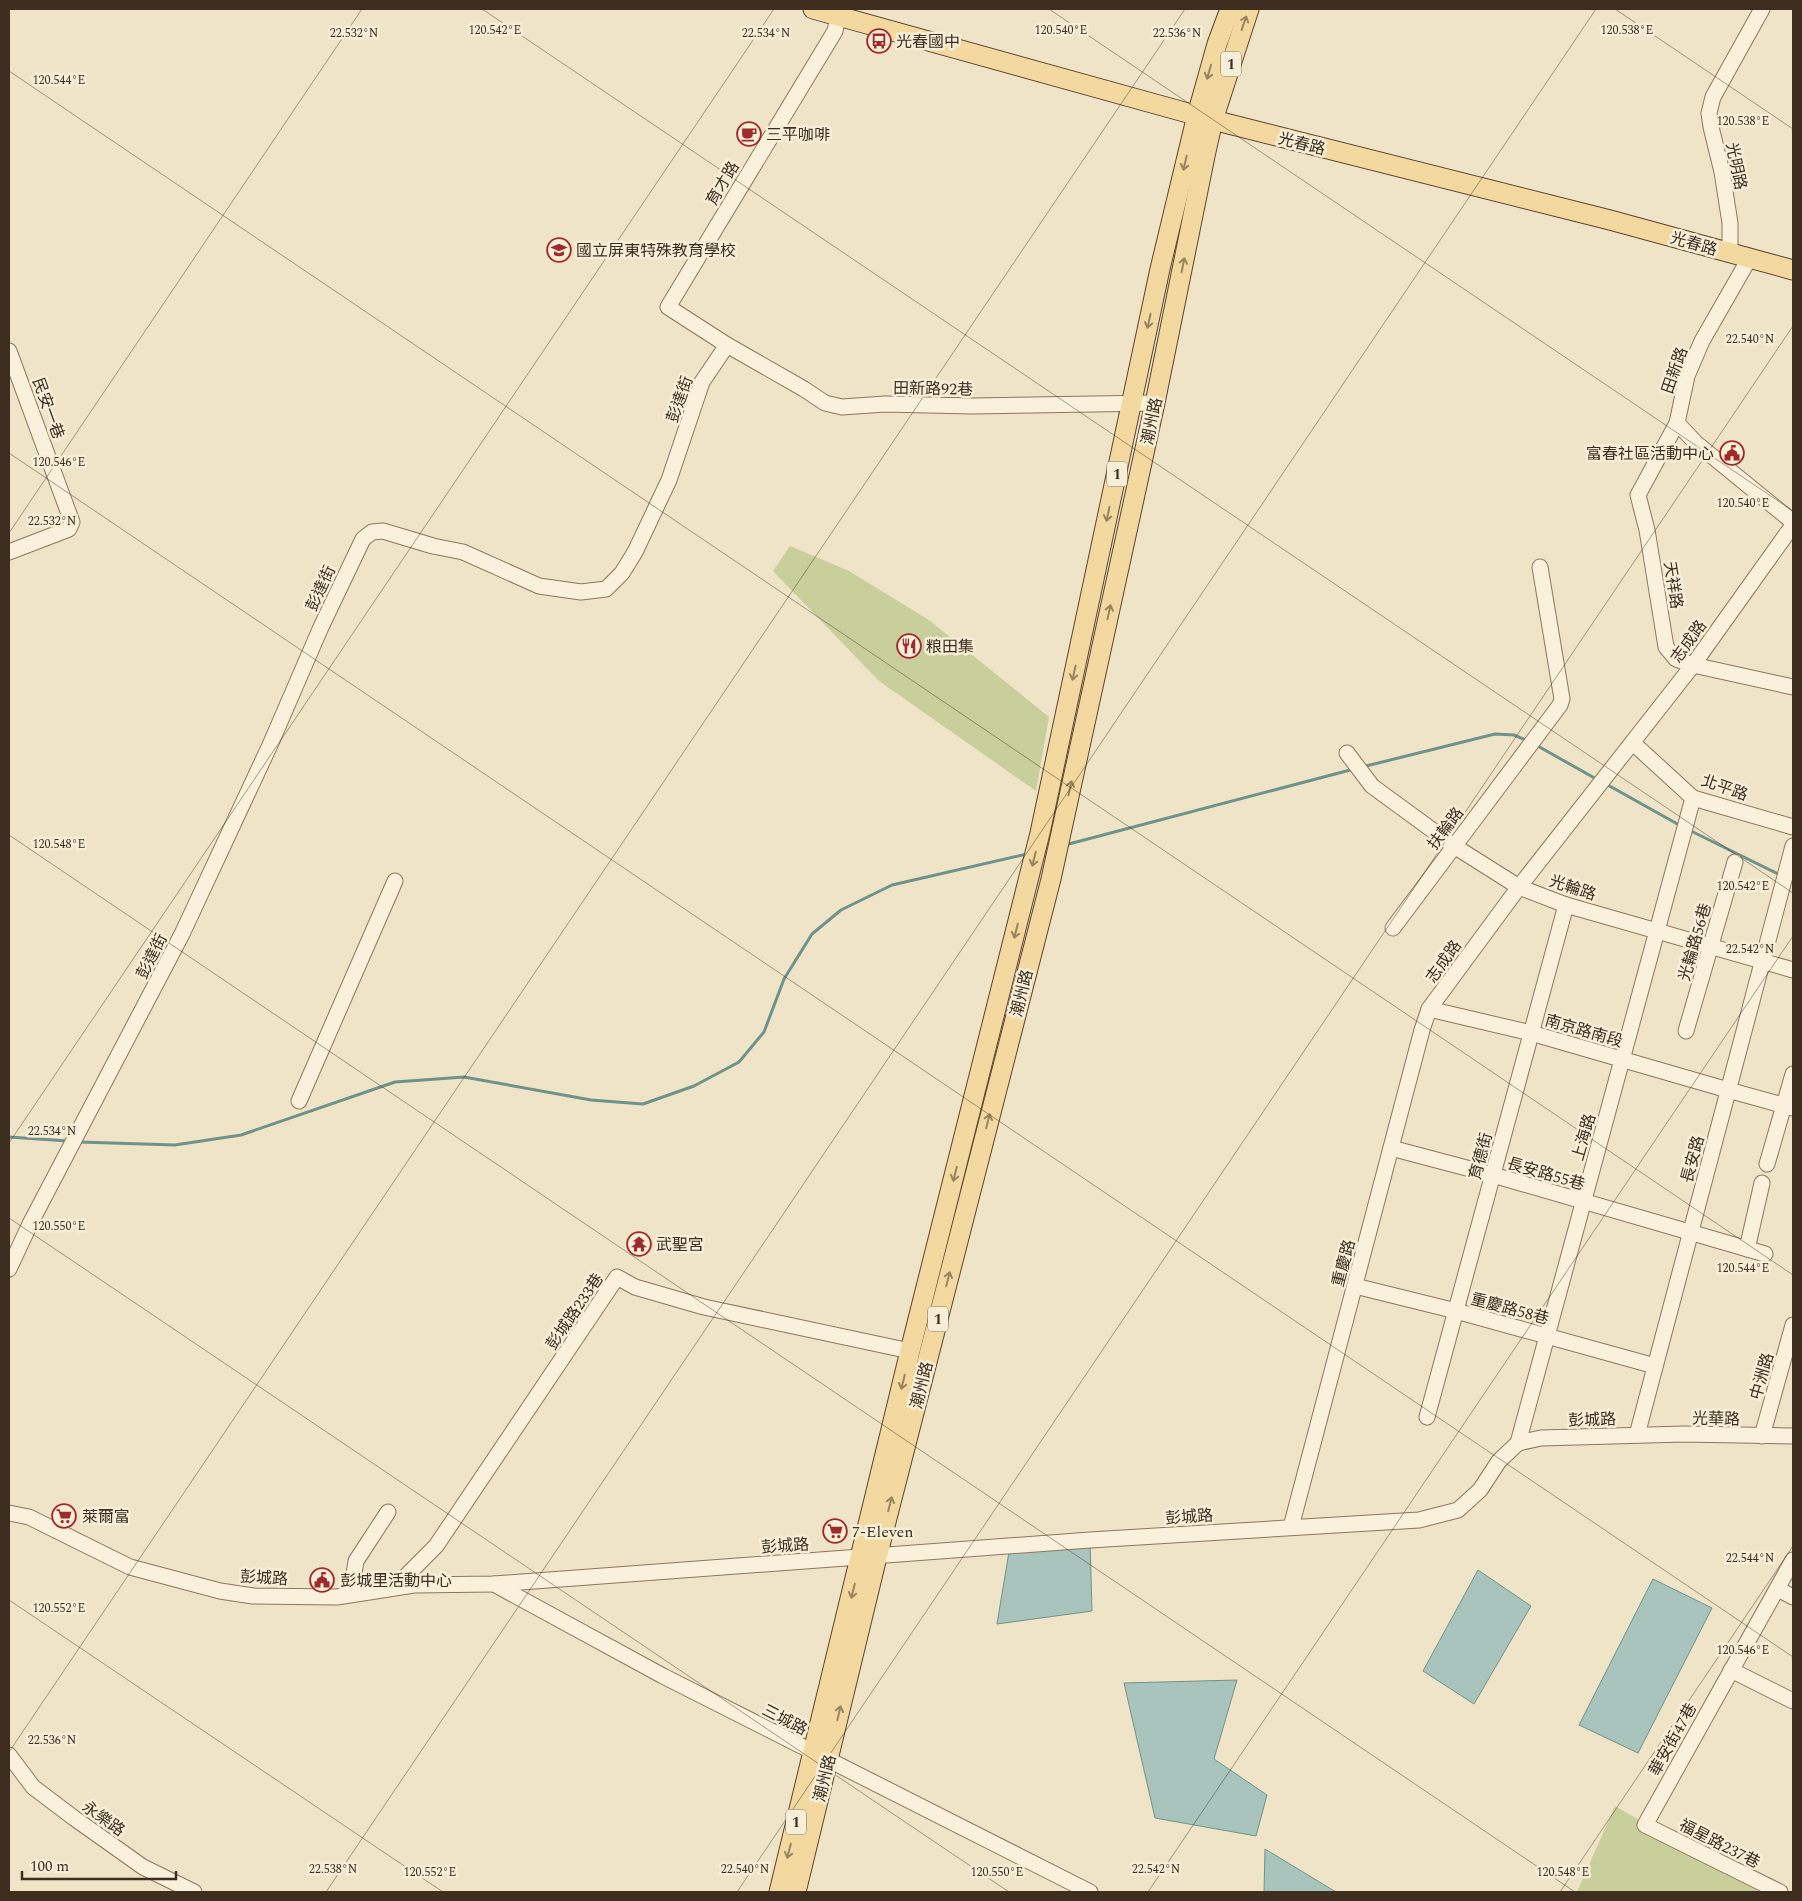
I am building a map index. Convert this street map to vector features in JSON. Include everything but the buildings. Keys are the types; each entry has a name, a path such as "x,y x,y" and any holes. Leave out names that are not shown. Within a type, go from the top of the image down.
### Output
{"main road":[{"name":"光春路","path":"813,9 1205,118 1610,220 1793,270"},
{"name":"潮州路","path":"796,1892 821,1756 869,1557 1051,879 1156,403 1217,44 1230,9"},
{"name":"潮州路","path":"869,1557 910,1352 1040,833 1160,269 1205,118 1250,9"},
{"name":"潮州路","path":"779,1892 821,1756"}],"street":[{"name":"光明路","path":"1730,253 1730,223 1709,113 1713,97 1762,9"},
{"name":"育才路","path":"727,345 668,307 835,31 838,16"},
{"name":"田新路","path":"1638,496 1677,423 1687,376 1702,341 1749,258"},
{"name":"田新路92巷","path":"727,345 825,403 842,407 884,404 972,406 1156,403"},
{"name":"彭達街","path":"9,1270 66,1155 182,934 270,745 321,627 363,539 372,532 383,531 433,546 463,552 539,586 580,592 606,589 622,574 636,552 669,480 702,382 727,345"},
{"name":"民安一巷","path":"9,351 72,522 69,529 9,552"},
{"path":"1677,423 1696,443 1793,523"},
{"name":"天祥路","path":"1638,496 1647,530 1666,647 1676,660 1793,687"},
{"name":"志成路","path":"1430,1009 1520,887 1693,665 1793,523"},
{"name":"扶輪路","path":"1393,928 1560,705 1562,699 1540,567"},
{"name":"北平路","path":"1633,743 1693,798 1793,827"},
{"name":"光輪路","path":"1351,758 1369,782 1454,846 1520,887 1566,905 1793,970"},
{"name":"上海路","path":"1518,1444 1693,798"},
{"name":"長安路","path":"1637,1435 1793,846"},
{"name":"光輪路56巷","path":"1686,1031 1736,862"},
{"path":"300,1101 394,881"},
{"name":"育德街","path":"1427,1417 1566,905"},
{"name":"南京路南段","path":"1430,1009 1531,1033 1789,1106"},
{"name":"重慶路","path":"1291,1527 1422,1030 1430,1009"},
{"path":"1767,1164 1789,1106 1793,1074"},
{"name":"長安路55巷","path":"1392,1148 1493,1175 1765,1254"},
{"path":"1747,1249 1762,1183"},
{"name":"彭城路233巷","path":"405,1586 407,1575 436,1546 617,1277 635,1287 704,1307 910,1352"},
{"name":"重慶路58巷","path":"1355,1286 1656,1366"},
{"name":"中洲路","path":"1762,1436 1793,1325"},
{"name":"彭城路","path":"9,1513 29,1517 130,1567 220,1591 262,1596 337,1597 405,1586 494,1584 1090,1540 1419,1520 1458,1510 1480,1490 1499,1461 1518,1444 1541,1438 1637,1435"},
{"name":"光華路","path":"1637,1435 1793,1436"},
{"path":"351,1594 356,1561 388,1512"},
{"name":"華安街47巷","path":"1645,1825 1793,1560"},
{"name":"三城路","path":"494,1584 663,1676 1090,1892"},
{"path":"1778,1589 1793,1597"},
{"path":"1731,1670 1793,1701"},
{"name":"永樂路","path":"9,1755 33,1787 74,1818 143,1867 194,1892"},
{"name":"福星路237巷","path":"1645,1825 1780,1892"}],"green space":[{"path":"790,546 849,571 929,620 1049,717 1036,791 879,681 773,571"},
{"path":"1615,1806 1761,1892 1577,1892"}],"water":[{"path":"1090,1540 1092,1611 997,1624 1010,1546"},
{"path":"1478,1570 1531,1606 1474,1704 1423,1671"},
{"path":"1653,1579 1712,1608 1638,1753 1579,1725"},
{"path":"1237,1680 1214,1759 1267,1795 1256,1836 1155,1818 1124,1683"},
{"path":"1265,1849 1336,1892 1264,1892"}],"waterway":[{"path":"1362,767 1495,734 1514,735 1528,741"},
{"path":"1536,745 1598,780"},
{"path":"1065,845 1354,769"},
{"path":"1606,784 1681,826"},
{"path":"1689,830 1780,875"},
{"path":"79,1142 175,1145 241,1135 395,1082 464,1077 591,1100 643,1104 694,1086 739,1062 764,1032 784,979 812,934 841,910 892,885 1027,854"},
{"path":"9,1137 68,1141"}],"place":[{"name":"光春國中","path":"879,41"},
{"name":"三平咖啡","path":"749,134"},
{"name":"國立屏東特殊教育學校","path":"559,250"},
{"name":"富春社區活動中心","path":"1732,453"},
{"name":"粮田集","path":"909,646"},
{"name":"武聖宮","path":"639,1244"},
{"name":"萊爾富","path":"64,1516"},
{"name":"7-Eleven","path":"835,1531"},
{"name":"彭城里活動中心","path":"322,1580"}]}
